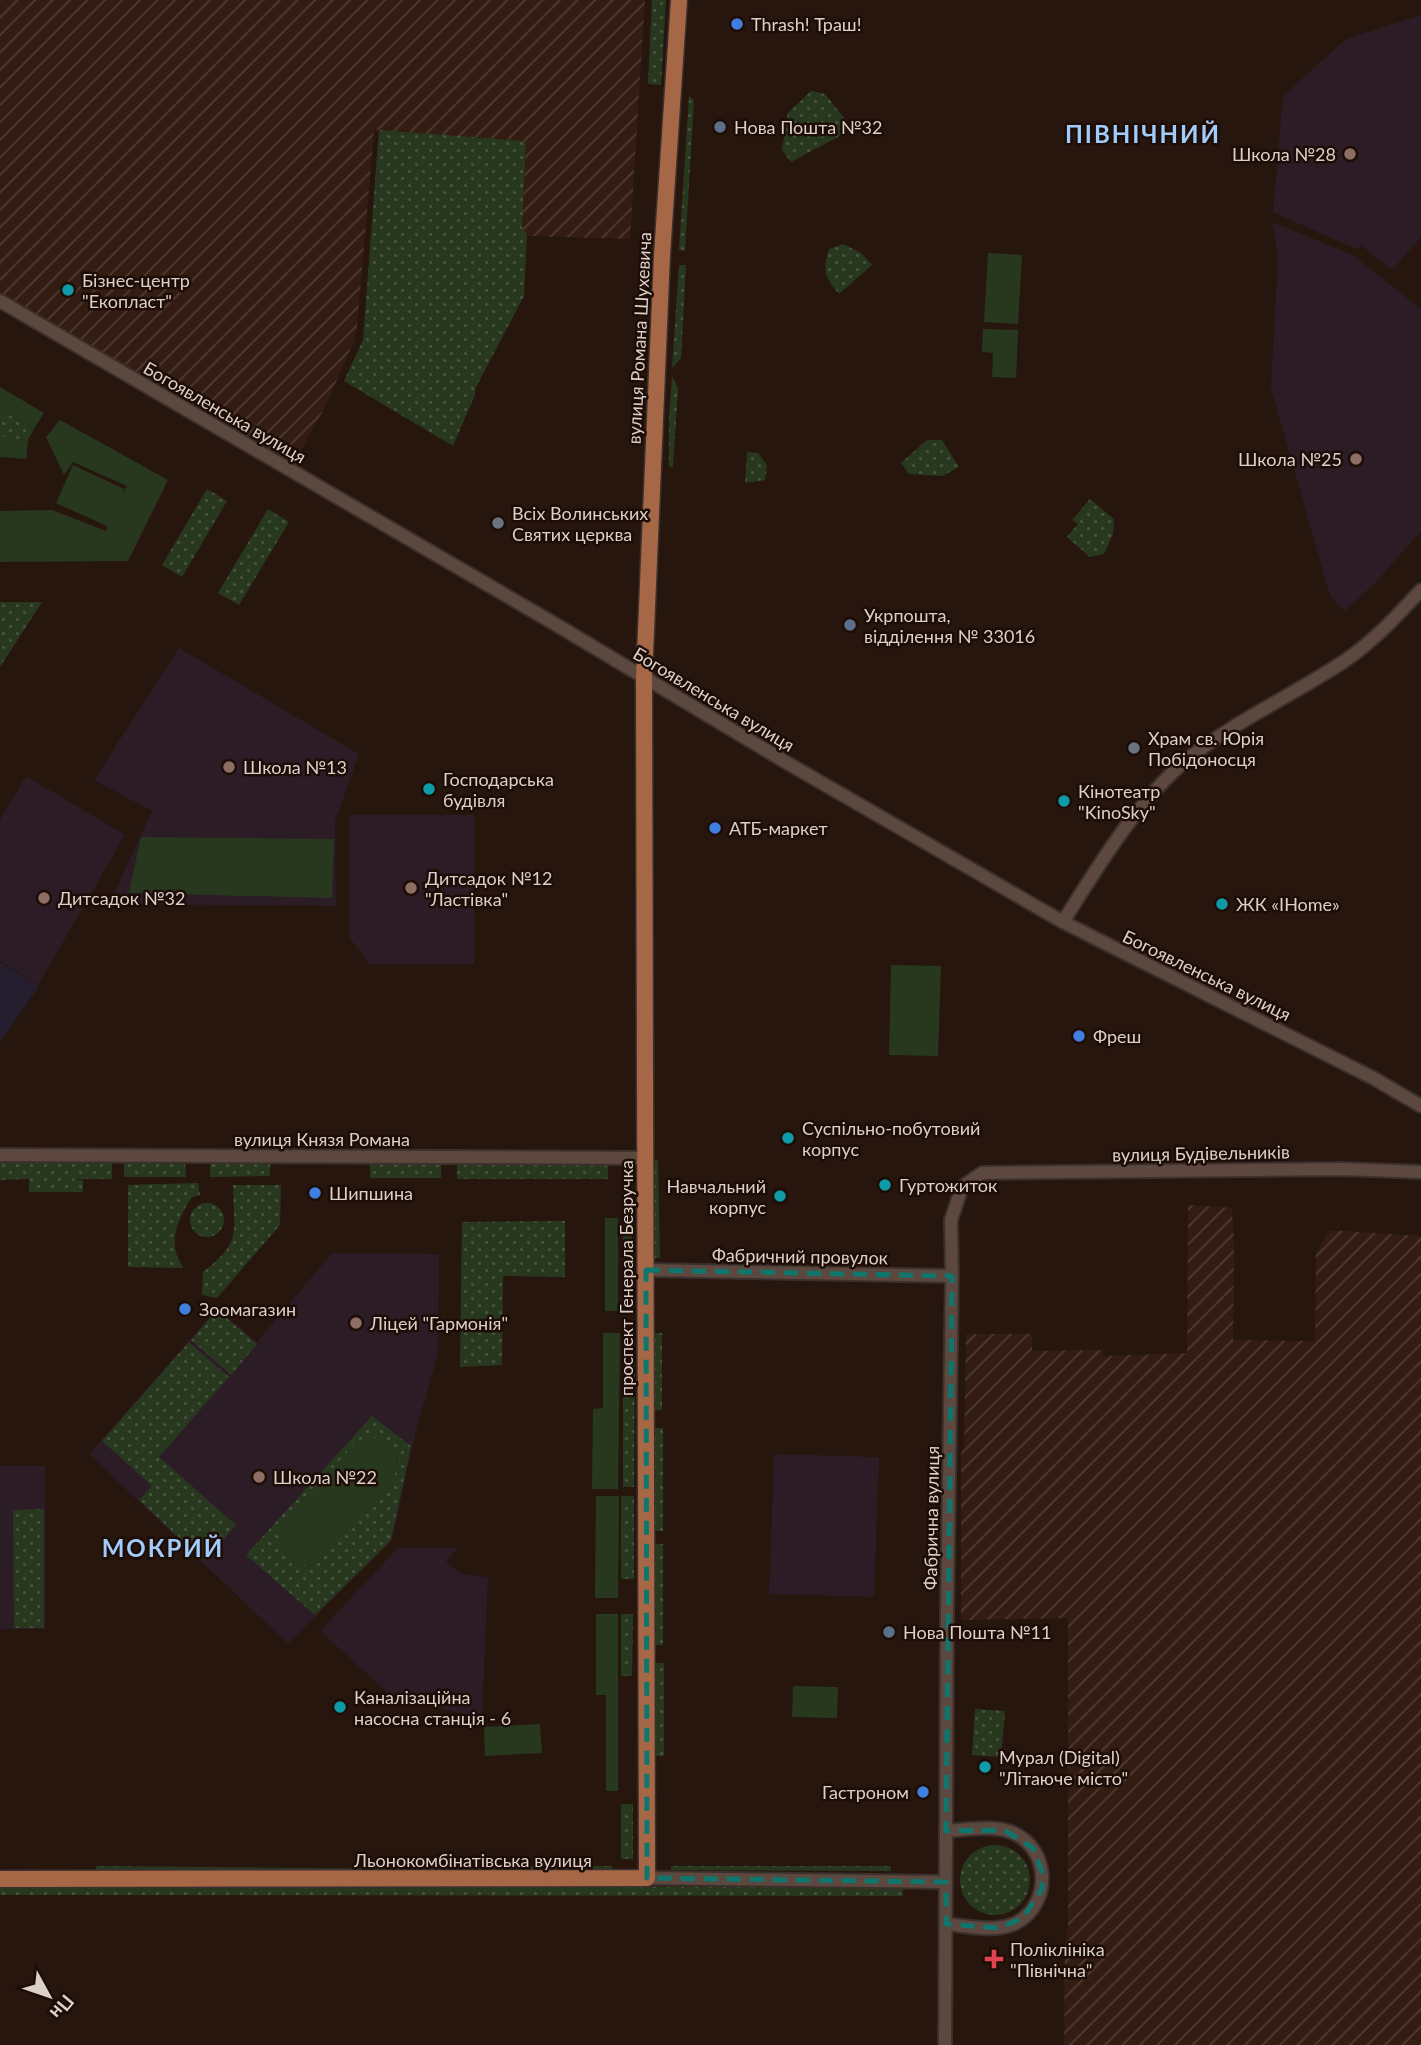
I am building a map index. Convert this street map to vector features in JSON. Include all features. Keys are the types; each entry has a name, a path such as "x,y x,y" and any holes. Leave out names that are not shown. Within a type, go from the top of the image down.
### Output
{"main road":[{"name":"вулиця Романа Шухевича","path":"644,678 657,345 678,0"},
{"name":"проспект Генерала Безручка","path":"644,678 648,1878"},
{"name":"Льонокомбінатівська вулиця","path":"0,1879 648,1878"}],"street":[{"name":"Богоявленська вулиця","path":"0,300 1063,922 1373,1077 1421,1106"},
{"path":"1063,922 1132,821 1172,773 1189,758 1255,713 1343,662 1385,629 1421,590"},
{"name":"вулиця Князя Романа","path":"0,1155 645,1158"},
{"name":"вулиця Будівельників","path":"982,1173 1343,1169 1421,1172"},
{"name":"Фабрична вулиця","path":"944,2045 946,1626 953,1276 951,1220 962,1187 982,1173"},
{"name":"Фабричний провулок","path":"646,1270 953,1276"},
{"path":"946,1831 996,1829 1020,1837 1032,1848 1040,1864 1043,1881 1035,1905 1016,1923 991,1928 946,1924"},
{"name":"Льонокомбінатівська вулиця","path":"648,1878 946,1882"}],"highlighted area":[{"path":"646,1270 952,1276 946,1831 1004,1830 1033,1848 1042,1872 1042,1889 1023,1918 999,1928 946,1924 946,1882 647,1878"}],"shaded area":[{"path":"0,0 645,0 630,239 527,236 522,229 526,141 374,130 357,327 353,343 325,407 290,470 0,301"},
{"name":"Школа №28","path":"1421,15 1421,237 1392,270 1361,245 1356,249 1273,212 1283,96 1346,39"},
{"name":"Школа №25","path":"1272,222 1353,255 1421,309 1421,531 1376,582 1345,611 1330,596 1271,388 1278,254"},
{"name":"Школа №13","path":"179,648 359,754 335,821 336,906 109,904 152,811 94,780"},
{"name":"Дитсадок №32","path":"26,776 125,835 38,985 0,961 0,820"},
{"name":"Дитсадок №12 \"Ластівка\"","path":"349,815 474,815 474,964 370,964 349,937"},
{"path":"0,962 39,986 0,1042"},
{"path":"1188,1205 1232,1208 1233,1340 1315,1341 1316,1254 1329,1230 1421,1236 1421,2045 1064,2045 1065,1947 1068,1926 1068,1618 961,1620 961,1454 964,1446 966,1334 1032,1334 1032,1351 1103,1350 1103,1356 1187,1353"},
{"name":"Школа №22","path":"332,1253 439,1254 438,1354 416,1430 392,1540 288,1644 89,1454 218,1308 257,1342"},
{"path":"774,1454 879,1457 874,1597 769,1594"},
{"path":"0,1466 45,1466 45,1629 0,1629"},
{"path":"398,1548 457,1548 446,1562 461,1574 488,1577 482,1720 387,1692 320,1631"}],"green space":[{"path":"652,0 666,0 661,85 648,84"},
{"path":"811,91 825,94 853,129 791,162 782,150 788,113"},
{"path":"689,96 694,100 685,251 679,250"},
{"path":"379,130 526,141 522,229 527,233 524,296 475,389 475,395 453,446 344,381 363,340"},
{"path":"843,244 861,253 872,265 839,294 825,268 829,249"},
{"path":"988,253 1022,255 1018,324 984,322"},
{"path":"679,265 686,265 681,358 672,368"},
{"path":"983,329 1018,330 1016,378 992,377 993,353 982,352"},
{"path":"672,376 678,388 673,467 669,467 669,420"},
{"path":"0,387 44,413 34,429 0,409"},
{"path":"0,409 34,429 28,440 0,437"},
{"path":"60,420 168,480 128,561 0,562 0,511 52,510 106,531 107,526 56,503 73,465 124,489 122,495 127,486 73,462 64,475 46,437"},
{"path":"0,437 28,440 26,459 0,457"},
{"path":"927,440 942,440 959,467 942,476 909,474 901,463"},
{"path":"747,452 758,453 767,465 765,480 745,483"},
{"path":"207,489 227,501 182,577 162,565"},
{"path":"1090,499 1114,519 1113,534 1104,554 1090,557 1067,537 1078,524 1072,520"},
{"path":"268,509 289,522 239,605 218,593"},
{"path":"0,602 42,602 0,667"},
{"path":"141,837 334,839 332,898 129,893"},
{"path":"891,965 941,966 938,1056 889,1055"},
{"path":"650,1160 658,1160 660,1258 651,1258"},
{"path":"112,1162 112,1179 70,1179 83,1180 83,1192 29,1192 29,1179 0,1180 0,1163"},
{"path":"124,1162 185,1162 186,1177 124,1177"},
{"path":"270,1163 270,1176 210,1177 210,1164"},
{"path":"370,1163 441,1163 441,1178 370,1178"},
{"path":"457,1163 608,1163 608,1179 457,1179"},
{"path":"198,1183 200,1195 192,1197 176,1230 176,1252 183,1268 128,1267 128,1185"},
{"path":"233,1185 281,1185 280,1225 217,1298 202,1295 203,1272 231,1243 234,1225"},
{"path":"623,1191 632,1191 632,1309 623,1309"},
{"path":"207,1203 219,1208 224,1220 219,1232 207,1237 195,1232 190,1220 195,1208"},
{"path":"605,1218 618,1218 618,1311 605,1311"},
{"path":"565,1221 565,1277 503,1276 502,1365 460,1367 462,1222"},
{"path":"217,1310 257,1344 231,1375 191,1340"},
{"path":"603,1333 620,1333 618,1489 592,1489 593,1409 603,1408"},
{"path":"623,1333 635,1333 634,1487 623,1487"},
{"path":"654,1333 662,1333 662,1410 654,1410"},
{"path":"189,1342 229,1377 159,1457 236,1525 204,1561 139,1500 152,1486 102,1441"},
{"path":"372,1416 411,1446 391,1540 315,1615 246,1555","holes":["364,1438 396,1454 398,1464 394,1477 320,1561 308,1566 353,1445"]},
{"path":"653,1428 663,1428 663,1531 653,1531"},
{"path":"371,1437 385,1442 394,1451 397,1463 394,1477 355,1524 321,1559 306,1565 291,1560 282,1551 280,1544 284,1525 353,1445"},
{"path":"596,1496 619,1496 618,1598 595,1598"},
{"path":"621,1496 634,1496 634,1579 621,1579"},
{"path":"44,1509 44,1628 14,1628 13,1510"},
{"path":"653,1544 663,1544 663,1645 653,1645"},
{"path":"596,1614 618,1614 618,1791 606,1791 606,1695 596,1695"},
{"path":"621,1614 633,1614 632,1676 621,1676"},
{"path":"654,1663 664,1663 664,1756 654,1756"},
{"path":"793,1686 838,1687 837,1718 792,1717"},
{"path":"975,1709 1005,1711 1001,1757 972,1755"},
{"path":"540,1724 542,1753 485,1756 484,1727"},
{"path":"621,1804 633,1804 633,1859 621,1859"},
{"path":"1002,1845 1015,1851 1024,1860 1028,1866 1028,1894 1020,1905 1009,1913 988,1915 970,1905 962,1894 960,1873 970,1855 981,1847"},
{"path":"96,1866 439,1869 439,1875 96,1872"},
{"path":"472,1866 612,1866 612,1871 471,1870"},
{"path":"671,1866 891,1866 891,1871 671,1870"},
{"path":"0,1886 903,1887 903,1896 0,1895"}],"place":[{"name":"Thrash! Траш!","path":"737,24"},
{"name":"Нова Пошта №32","path":"720,127"},
{"name":"Школа №28","path":"1350,154"},
{"name":"Бізнес-центр \"Екопласт\"","path":"68,290"},
{"name":"Школа №25","path":"1356,459"},
{"name":"Всіх Волинських Святих церква","path":"498,523"},
{"name":"Укрпошта, відділення № 33016","path":"850,625"},
{"name":"Храм св. Юрія Побідоносця","path":"1134,748"},
{"name":"Школа №13","path":"229,767"},
{"name":"Господарська будівля","path":"429,789"},
{"name":"Кінотеатр \"KinoSky\"","path":"1064,801"},
{"name":"АТБ-маркет","path":"715,828"},
{"name":"Дитсадок №12 \"Ластівка\"","path":"411,888"},
{"name":"Дитсадок №32","path":"44,898"},
{"name":"ЖК «IHome»","path":"1222,904"},
{"name":"Фреш","path":"1079,1036"},
{"name":"Суспільно-побутовий корпус","path":"788,1138"},
{"name":"Гуртожиток","path":"885,1185"},
{"name":"Шипшина","path":"315,1193"},
{"name":"Навчальний корпус","path":"780,1196"},
{"name":"Зоомагазин","path":"185,1309"},
{"name":"Ліцей \"Гармонія\"","path":"356,1323"},
{"name":"Школа №22","path":"259,1477"},
{"name":"Нова Пошта №11","path":"889,1632"},
{"name":"Каналізаційна насосна станція - 6","path":"340,1707"},
{"name":"Мурал (Digital) \"Літаюче місто\"","path":"985,1767"},
{"name":"Гастроном","path":"923,1792"},
{"name":"Поліклініка \"Північна\"","path":"994,1959"}],"district":[{"name":"ПІВНІЧНИЙ","path":"1143,133"},
{"name":"МОКРИЙ","path":"163,1547"}]}
